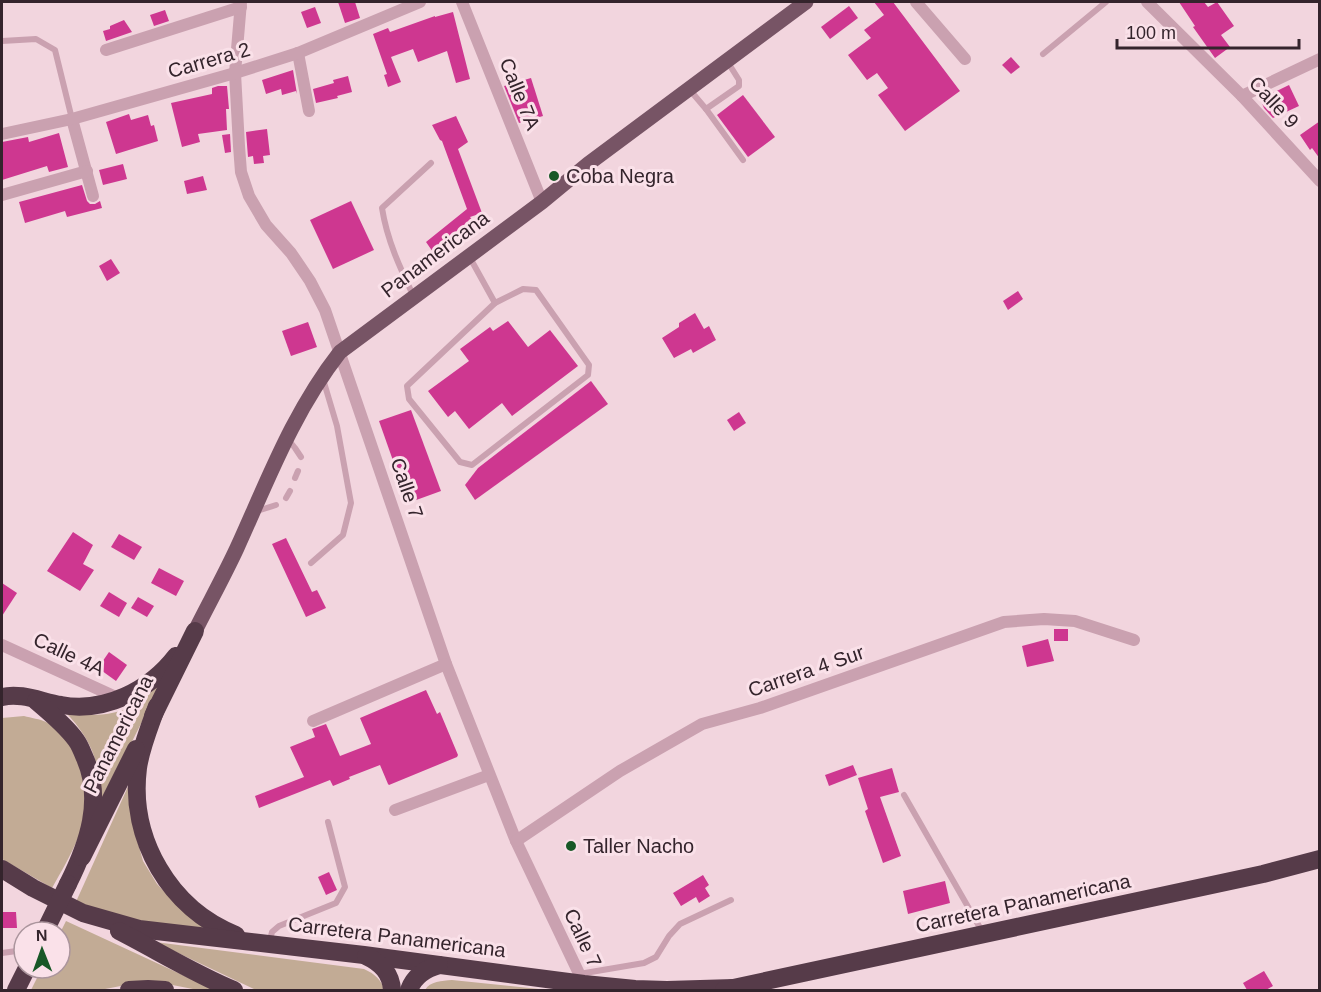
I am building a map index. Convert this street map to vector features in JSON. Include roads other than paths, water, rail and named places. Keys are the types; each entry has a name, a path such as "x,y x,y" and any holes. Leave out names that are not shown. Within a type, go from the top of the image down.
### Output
{"highway":[{"name":"Panamericana","path":"33,698 63,705 92,706 121,699 150,682 174,660 195,631"},
{"name":"Panamericana","path":"82,857 195,631"},
{"path":"2,697 33,698 57,718 77,741 90,768 95,798 91,828 82,857 50,920"},
{"path":"157,706 138,768 137,800 143,832 154,862 172,889 195,912 221,930 260,943"},
{"name":"Carretera Panamericana","path":"2,869 83,914 139,928 441,965 581,979 635,989 667,990 735,989 1263,874 1320,859"},
{"path":"83,914 210,980 234,990"},
{"path":"364,955 378,961 388,973 392,990"},
{"path":"409,990 417,976 428,968 441,965"},
{"path":"129,990 165,990"}],"main road":[{"name":"Panamericana","path":"195,631 287,438 321,376 340,352 806,2"}],"street":[{"name":"Carrera 2","path":"2,134 72,119 235,73 298,53 420,2"},
{"name":"Calle 7A","path":"462,2 542,202"},
{"path":"916,2 965,59"},
{"name":"Calle 9","path":"1147,2 1242,96 1320,181"},
{"path":"106,50 241,4"},
{"name":"Calle 7","path":"241,4 235,73 239,146 242,172 249,196 266,225 291,253 310,281 325,310 446,664 516,841 581,979"},
{"path":"298,53 309,111"},
{"path":"1242,96 1320,59"},
{"path":"72,119 93,196"},
{"path":"2,195 87,171"},
{"name":"Carrera 4 Sur","path":"516,841 620,771 702,724 760,708 1004,622 1044,619 1075,621 1134,640"},
{"name":"Calle 4A","path":"2,645 121,699"},
{"path":"313,721 446,664"},
{"path":"395,810 489,775"}],"lane":[{"path":"1042,54 1106,2"},
{"path":"2,41 36,39 55,50 72,119"},
{"path":"706,109 739,86 740,80 727,61"},
{"path":"689,89 743,159"},
{"path":"414,298 395,258 382,208 431,163"},
{"path":"469,256 495,303"},
{"path":"523,289 536,290 589,365 588,375 472,465 460,462 409,399 407,386 495,303 523,289"},
{"path":"311,564 343,535 351,502 337,426 321,376"},
{"path":"287,438 301,457"},
{"path":"286,498 290,490"},
{"path":"252,513 276,505"},
{"path":"904,795 984,934"},
{"path":"260,943 279,926 336,903 345,887 328,822"},
{"path":"581,979 644,963 656,957 669,936 680,924 732,900"}],"place":[{"name":"Coba Negra","path":"554,176"},
{"name":"Taller Nacho","path":"571,846"}]}
